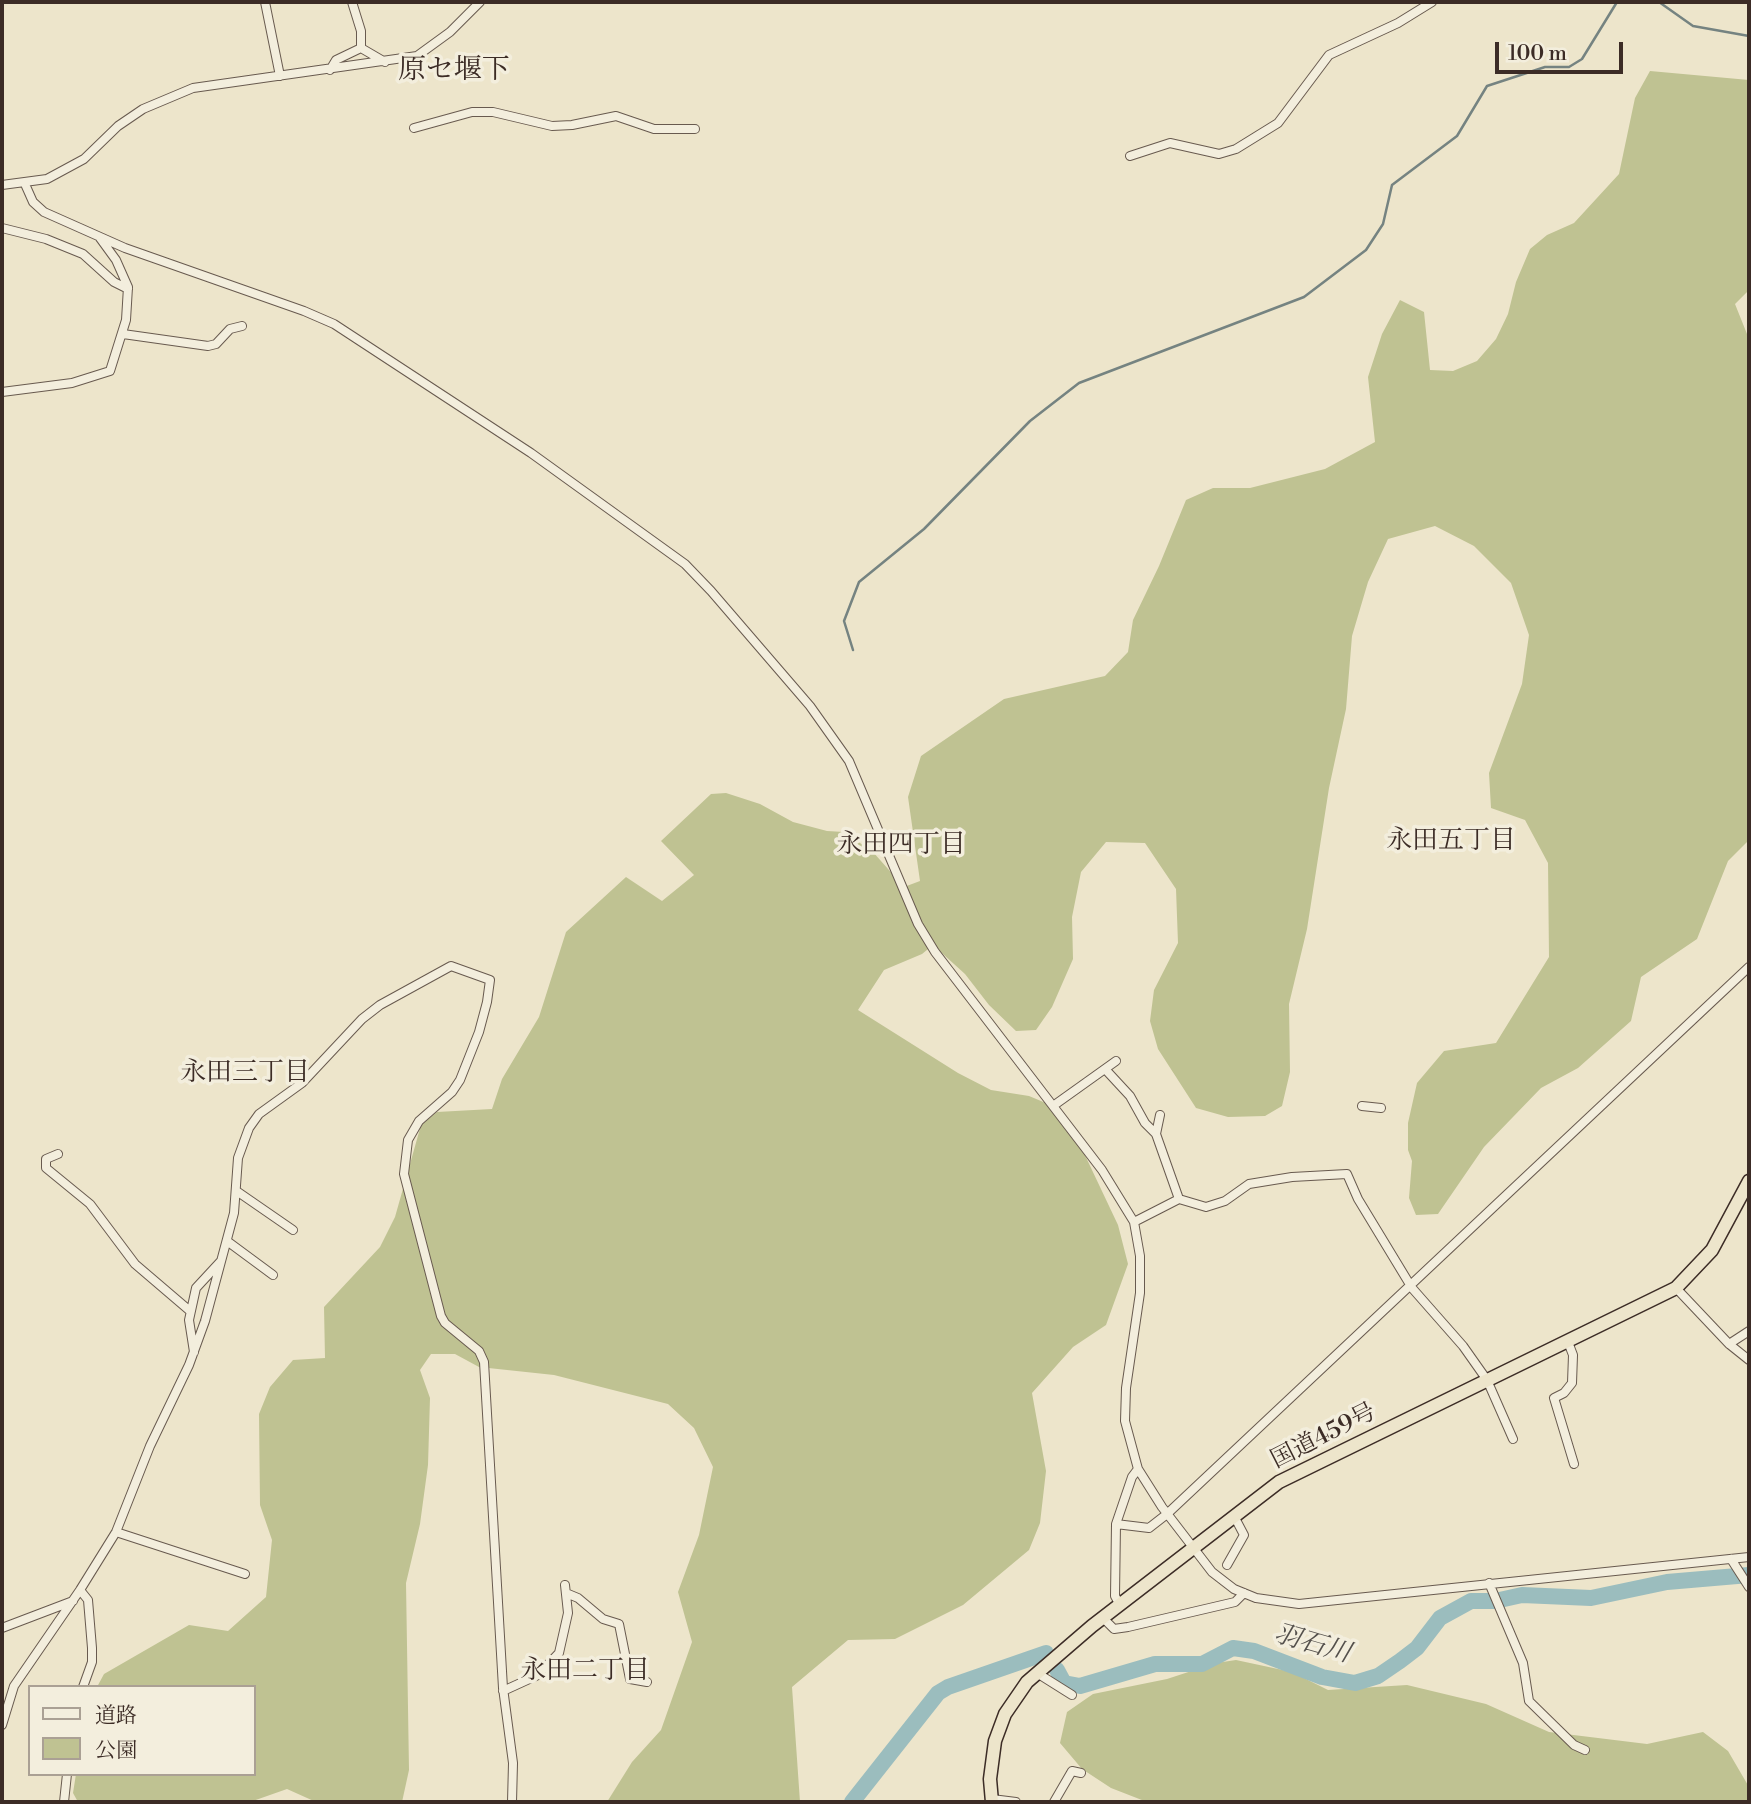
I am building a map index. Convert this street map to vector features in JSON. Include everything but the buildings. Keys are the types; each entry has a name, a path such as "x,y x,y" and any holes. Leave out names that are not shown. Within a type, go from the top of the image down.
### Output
{"highway":[{"name":"国道459号","path":"992,1800 990,1779 999,1729 1005,1714 1027,1682 1103,1618 1279,1482 1676,1288 1712,1250 1749,1181"}],"street":[{"path":"265,2 281,76"},
{"path":"352,2 361,31 361,48"},
{"path":"2,185 47,179 84,159 118,126 166,97 193,88 417,56 428,50 480,2"},
{"path":"1130,156 1170,143 1219,154 1236,149 1278,122 1329,55 1398,23 1432,2"},
{"path":"330,70 336,60 361,48"},
{"path":"361,48 385,62"},
{"path":"414,128 455,114 482,112 552,126 616,116 654,129 695,129"},
{"path":"24,184 33,202 44,212 99,236 334,324 531,453 685,564 810,706 849,761 918,924 958,986 1102,1170 1134,1222 1140,1256 1140,1293 1125,1421 1138,1469 1167,1514 1212,1572 1256,1598 1298,1604 1749,1557"},
{"path":"2,228 46,239 83,254 114,282 128,289"},
{"path":"2,392 72,383 104,375 114,365 129,305 128,289 116,260 99,236"},
{"path":"123,334 208,346 216,344 230,329 242,327"},
{"path":"2,1719 14,1686 73,1601 116,1532 150,1446 194,1352 227,1241 238,1192 238,1158 248,1128 259,1114 302,1083 362,1019 380,1005 451,966 490,980 479,1032 460,1080 452,1092 414,1128 403,1162 407,1191 441,1316 445,1323 479,1351 484,1362 503,1691 513,1763 512,1802"},
{"path":"1116,1524 1149,1528 1167,1514 1749,967"},
{"path":"1053,1106 1116,1061"},
{"path":"1105,1069 1130,1096 1145,1123 1156,1134 1179,1199"},
{"path":"1362,1106 1381,1108"},
{"path":"1156,1134 1160,1115"},
{"path":"58,1154 46,1159 46,1168 90,1204 135,1264 190,1311"},
{"path":"1134,1222 1179,1199 1206,1207 1225,1201 1249,1184 1343,1172 1347,1174 1358,1199 1410,1285 1463,1346 1487,1380 1513,1439"},
{"path":"238,1192 293,1230"},
{"path":"227,1241 273,1275"},
{"path":"194,1352 190,1311 200,1281 222,1261"},
{"path":"1676,1288 1729,1344 1749,1360"},
{"path":"1729,1344 1749,1331"},
{"path":"1568,1342 1573,1355 1572,1383 1554,1398 1574,1464"},
{"path":"1120,1605 1115,1596 1116,1524 1132,1477 1138,1469"},
{"path":"1227,1564 1244,1535 1234,1516"},
{"path":"116,1532 245,1574"},
{"path":"1731,1559 1743,1580"},
{"path":"1489,1583 1496,1606 1523,1663 1526,1692 1534,1708 1574,1745 1585,1750"},
{"path":"503,1691 538,1675 555,1660 568,1613 565,1589 603,1619 619,1624 630,1679 647,1682"},
{"path":"80,1590 88,1600 92,1648 92,1662 84,1685"},
{"path":"1103,1618 1114,1629 1128,1627 1194,1609 1235,1602 1244,1593"},
{"path":"2,1628 73,1601"},
{"path":"1037,1673 1072,1695"},
{"path":"1054,1802 1072,1771 1081,1773"},
{"path":"64,1802 67,1776"},
{"path":"992,1800 1016,1802"}],"green space":[{"path":"1650,71 1749,80 1749,290 1735,304 1749,339 1749,840 1728,861 1697,939 1641,977 1631,1021 1578,1068 1541,1088 1484,1147 1438,1214 1416,1215 1409,1198 1412,1161 1408,1150 1408,1123 1417,1083 1444,1051 1496,1043 1549,957 1548,863 1525,820 1491,808 1489,773 1522,684 1529,635 1511,583 1474,546 1435,526 1388,539 1368,582 1352,636 1346,709 1329,788 1307,929 1289,1004 1290,1072 1282,1106 1265,1116 1228,1117 1196,1108 1158,1049 1150,1021 1154,990 1178,943 1176,889 1145,843 1106,842 1081,872 1072,917 1073,959 1052,1007 1036,1030 1016,1031 989,1005 965,974 933,945 922,954 884,970 858,1010 958,1073 991,1090 1029,1096 1053,1106 1083,1151 1118,1225 1128,1264 1106,1325 1073,1347 1032,1393 1046,1471 1040,1523 1029,1550 963,1605 895,1639 848,1640 792,1687 800,1802 607,1802 632,1762 661,1730 692,1642 678,1592 699,1535 713,1467 694,1428 668,1404 554,1375 479,1367 455,1354 431,1354 420,1370 430,1398 428,1465 420,1524 406,1583 409,1770 402,1802 316,1802 287,1789 250,1802 78,1802 73,1793 76,1776 256,1776 256,1685 98,1685 104,1674 189,1625 228,1631 266,1597 272,1540 260,1505 259,1414 270,1387 293,1360 325,1358 324,1307 380,1247 395,1217 421,1125 437,1112 492,1109 502,1079 539,1017 566,932 626,877 662,901 694,875 661,841 711,794 726,793 760,804 793,822 827,831 844,832 873,852 904,887 920,881 908,797 921,756 1004,699 1105,676 1128,652 1133,620 1186,500 1213,488 1250,488 1325,469 1375,442 1368,377 1382,334 1400,300 1424,312 1430,370 1453,371 1477,361 1496,339 1508,314 1516,282 1530,249 1547,235 1574,223 1619,174 1635,98"},
{"path":"1236,1660 1292,1672 1328,1690 1407,1685 1486,1704 1549,1732 1647,1744 1703,1732 1728,1751 1749,1787 1749,1802 1147,1802 1111,1788 1082,1769 1060,1743 1067,1712 1093,1694 1167,1679 1216,1663"}],"waterway":[{"path":"853,650 844,621 859,582 924,529 1030,421 1079,383 1304,297 1366,250 1383,224 1392,185 1457,136 1487,86 1545,67 1569,67 1582,59 1617,2"},
{"path":"1659,2 1693,26 1749,36"},
{"name":"羽石川","path":"1057,1670 1064,1683 1080,1686 1155,1664 1202,1664 1233,1648 1254,1651 1322,1677 1355,1683 1378,1676 1400,1661 1417,1648 1440,1618 1471,1601 1495,1601 1522,1595 1591,1598 1667,1582 1749,1575"},
{"name":"羽石川","path":"852,1802 938,1693 948,1687 1046,1653"}],"district":[{"name":"原セ堰下","path":"454,71"},
{"name":"永田五丁目","path":"1451,842"},
{"name":"永田四丁目","path":"901,846"},
{"name":"永田三丁目","path":"245,1074"},
{"name":"永田二丁目","path":"585,1672"}]}
